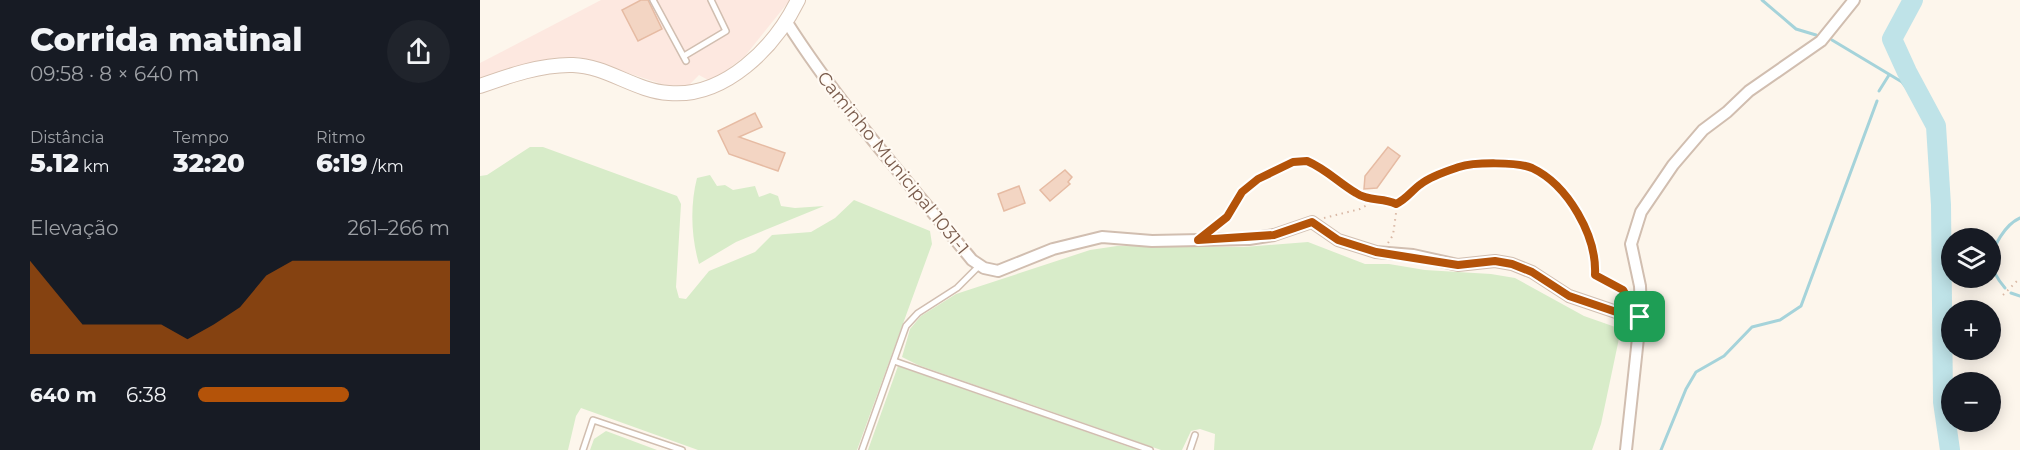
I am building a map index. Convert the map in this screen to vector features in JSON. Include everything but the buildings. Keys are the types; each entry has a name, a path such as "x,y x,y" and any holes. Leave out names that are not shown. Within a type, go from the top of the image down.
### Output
{"main road":[{"path":"480,86 529,71 574,65 591,67 668,93 702,89 726,80 753,60 786,21 798,0"}],"street":[{"path":"1626,450 1640,318 1640,286 1631,244 1641,212 1648,199 1703,130 1749,91 1821,41 1854,0"},
{"name":"Caminho Municipal 1031-1","path":"786,21 830,86 972,260 980,265 998,271 1053,249 1102,237 1152,241 1274,235 1312,222"},
{"path":"1312,222 1338,240 1376,252 1458,265 1495,261 1512,264 1532,272 1569,296 1640,318"}],"lane":[{"path":"653,0 685,58 726,31 711,0"},
{"path":"862,450 906,326 918,313 957,288 980,265"},
{"path":"894,361 1150,450"},
{"path":"583,450 593,420 682,450"},
{"path":"1190,450 1195,435"}],"path":[{"path":"1198,240 1227,217 1242,192 1258,179 1293,162 1307,161 1317,165 1356,194 1373,201"},
{"path":"1396,204 1406,200 1420,184 1461,166 1486,164 1532,168 1561,190 1580,215 1590,240 1595,275 1623,290 1626,300 1640,318"},
{"path":"1312,222 1360,209 1373,201 1385,198 1396,204 1398,212 1393,235 1388,243 1376,252"},
{"path":"2003,295 2020,278"}],"shaded area":[{"path":"601,0 790,0 745,56 719,76 708,80 699,75 688,86 665,85 578,57 553,58 501,71 480,79 480,63"}],"green space":[{"path":"530,147 543,147 677,196 681,204 676,287 679,298 686,299 709,271 755,252 772,235 811,232 835,218 854,200 930,231 932,244 857,450 698,450 581,408 576,416 568,450 480,450 480,176 487,175"},
{"path":"710,175 717,186 725,185 733,190 755,186 759,197 770,193 778,196 781,206 795,208 824,206 736,242 699,264 693,232 693,199 697,178"},
{"path":"1308,242 1365,264 1389,264 1425,270 1491,274 1515,278 1584,316 1621,329 1601,424 1592,450 1214,450 1215,434 1200,429 1191,431 1182,450 1161,450 918,365 902,357 910,329 921,316 956,294 1090,250 1117,246 1244,247"},
{"path":"898,366 1138,450 868,450"},
{"path":"606,431 657,450 590,450 594,439"}],"waterway":[{"path":"1762,0 1796,29 1816,35"},
{"path":"1913,0 1892,39 1936,126 1941,205 1943,402 1950,450"},
{"path":"1832,40 1902,82 1936,126"},
{"path":"1879,91 1889,75"},
{"path":"1661,450 1686,389 1696,372 1724,356 1752,327 1780,320 1801,306 1877,101"},
{"path":"2005,288 1992,266 1992,256 2005,231 2020,218"},
{"path":"2011,293 2020,296"}],"route":[{"path":"1307,161 1317,165 1356,194 1373,201 1385,198 1396,204 1406,200 1420,184 1461,166 1518,165 1532,168 1561,190 1580,215 1590,240 1595,275 1623,290 1626,300 1640,317 1640,320 1592,306 1569,296 1532,272 1512,264 1495,261 1458,265 1413,255 1376,252 1338,240 1324,228 1312,222 1274,235 1230,240 1198,240 1227,217 1242,192 1258,179 1293,162 1307,161"}]}
